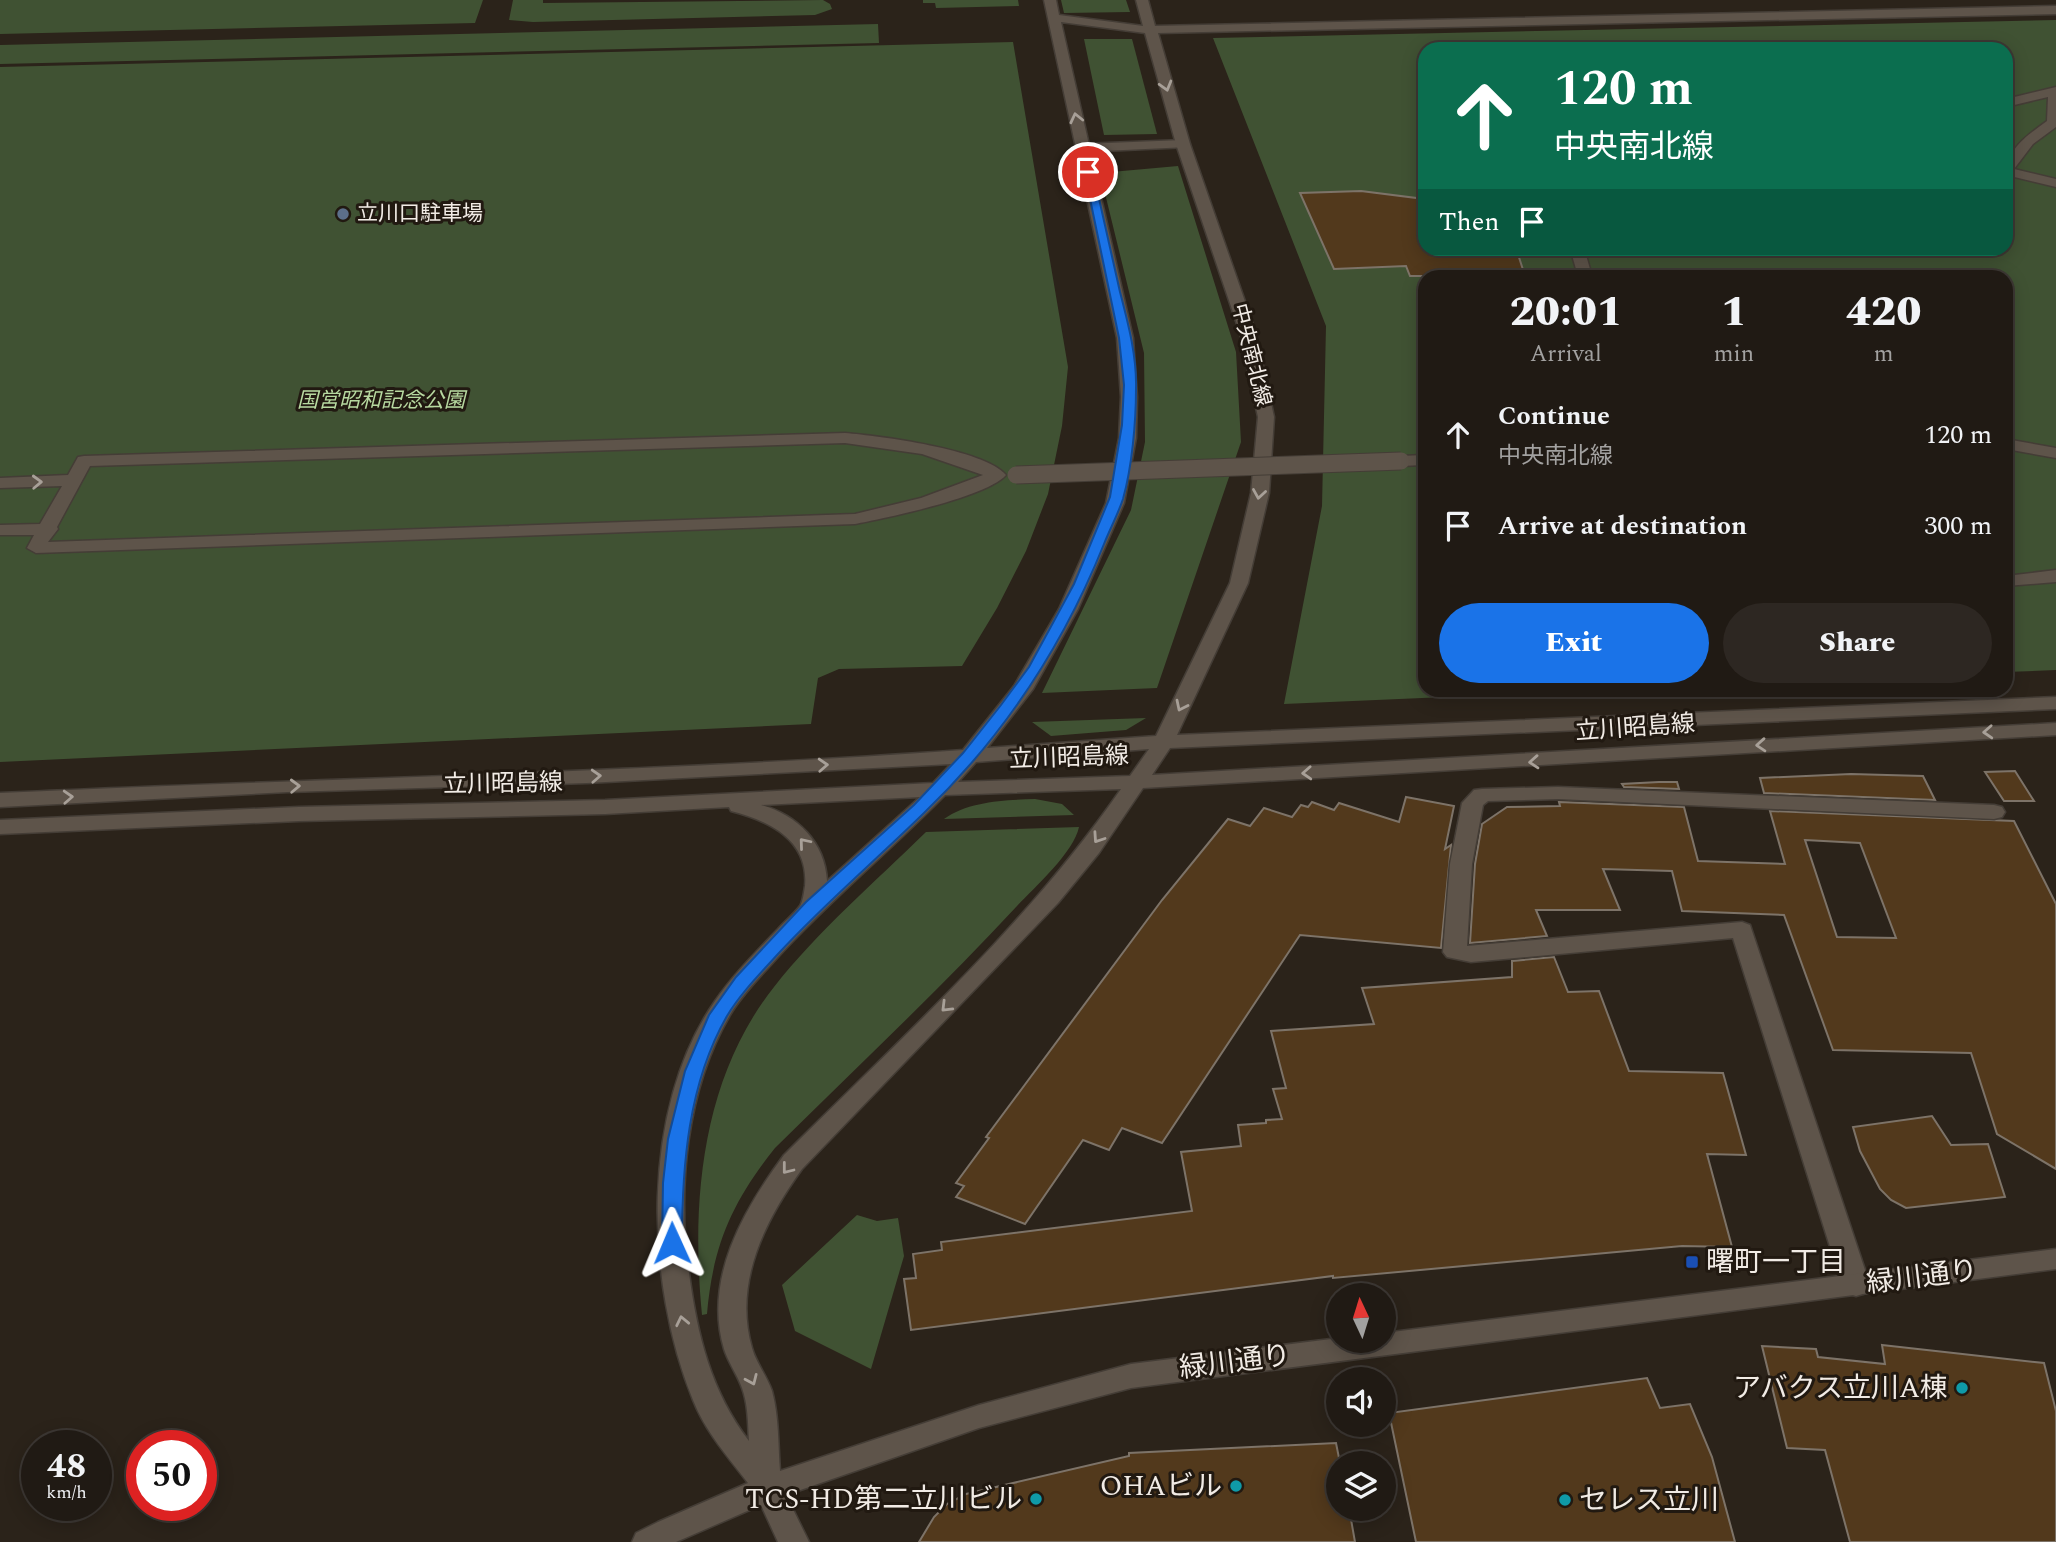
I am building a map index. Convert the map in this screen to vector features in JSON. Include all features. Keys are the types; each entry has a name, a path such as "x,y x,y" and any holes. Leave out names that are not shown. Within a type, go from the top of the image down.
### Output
{"main road":[{"path":"794,1542 768,1489 708,1404 690,1351 673,1263 673,1183 677,1139 701,1050 719,1015 743,982 812,906 901,828 968,757 1036,668 1081,584 1116,497 1128,425 1130,385 1125,338 1050,0"},
{"name":"中央南北線","path":"768,1489 757,1391 737,1346 734,1314 738,1263 750,1230 768,1194 793,1162 1050,898 1091,848 1164,742 1239,583 1260,494 1266,417 1248,333 1182,144 1142,0"},
{"path":"1149,25 2039,0"},
{"path":"1054,18 1149,25 2056,10"},
{"path":"2013,101 2055,91 2054,122 2028,141 2013,161"},
{"path":"1082,148 1182,144"},
{"path":"2013,173 2056,183"},
{"path":"997,475 964,491 926,504 844,520 36,548 49,529 84,461 835,438 922,447 963,459 997,475 1418,460"},
{"path":"2013,445 2056,453"},
{"path":"0,483 73,480"},
{"path":"0,530 49,529"},
{"path":"2013,580 2056,576"},
{"name":"立川昭島線","path":"0,800 288,786 587,777 968,757 1164,742 2056,703"},
{"name":"立川昭島線","path":"0,827 299,814 605,807 939,789 1139,782 1534,762 1805,742 2056,729"},
{"path":"1856,1285 1742,930 1471,954 1455,952 1461,864 1473,803 1482,795 1558,793 1994,812"},
{"path":"714,801 772,815 801,838 812,852 817,869 818,887 812,906"},
{"name":"緑川通り","path":"647,1542 688,1521 768,1489 990,1412 1130,1376 2056,1259"}],"green space":[{"path":"0,0 483,0 475,23 0,34"},
{"path":"513,0 543,0 543,3 823,0 830,4 832,9 815,15 533,22 509,20"},
{"path":"923,0 1018,0 1019,6 936,8 935,3 923,3"},
{"path":"1061,0 1126,0 1130,12 1064,13"},
{"path":"2056,20 2056,670 2013,672 2013,270 1418,270 1418,697 1446,697 1284,704 1322,506 1326,326 1213,38"},
{"path":"878,24 879,43 0,64 0,45"},
{"path":"1084,39 1132,39 1157,134 1104,135"},
{"name":"国営昭和記念公園","path":"1013,42 1068,367 1062,426 1048,494 1026,551 997,608 962,666 839,669 818,678 811,724 0,762 0,67"},
{"path":"1178,166 1236,352 1241,442 1157,688 1042,693 1131,510 1145,442 1144,353 1100,173"},
{"path":"1146,718 1126,730 1051,736 1032,722"},
{"path":"1035,799 1062,804 1074,815 944,819 976,805"},
{"path":"1079,827 1070,847 1043,879 928,998 775,1148 747,1187 727,1225 714,1267 707,1314 702,1315 698,1229 706,1144 730,1061 749,1023 774,987 828,927 926,832"},
{"path":"857,1215 877,1221 898,1218 904,1256 871,1369 795,1331 782,1285"}],"building":[{"path":"1361,191 1418,198 1418,256 1519,256 1523,270 1418,270 1418,276 1410,276 1406,266 1334,269 1300,193"},
{"path":"2015,771 2034,801 2004,801 1985,772"},
{"path":"1851,774 1923,776 1935,800 1764,793 1760,778"},
{"path":"1677,782 1679,789 1624,787 1622,784"},
{"path":"1406,797 1454,806 1445,849 1451,845 1441,948 1300,935 1162,1143 1122,1128 1109,1150 1083,1140 1025,1224 956,1197 964,1186 956,1183 989,1138 986,1137 1162,900 1228,819 1250,826 1264,808 1292,817 1301,805 1308,807 1312,802 1334,810 1339,803 1399,822"},
{"path":"1559,802 1684,807 1698,861 1785,864 1770,811 2014,821 2056,904 2056,1169 1997,1134 1971,1053 1833,1050 1784,915 1682,911 1672,871 1603,869 1620,910 1536,910 1547,936 1470,943 1475,864 1482,824 1507,807 1560,806","holes":["1805,840 1860,843 1896,938 1837,937"]},
{"path":"1554,957 1568,992 1599,991 1629,1071 1723,1073 1746,1155 1707,1154 1732,1247 1682,1246 1333,1276 911,1330 904,1279 916,1278 913,1254 942,1250 941,1242 1192,1211 1181,1152 1241,1146 1238,1125 1282,1119 1273,1089 1286,1088 1271,1031 1374,1024 1362,988 1512,977 1512,961"},
{"path":"1932,1116 1951,1145 1988,1144 2005,1197 1906,1208 1891,1200 1880,1189 1860,1151 1853,1127"},
{"path":"1882,1345 2044,1363 2056,1411 2056,1542 1850,1542 1825,1450 1787,1448 1762,1346 1816,1349 1818,1357 1885,1364"},
{"name":"セレス立川","path":"1647,1378 1660,1408 1690,1404 1712,1457 1735,1542 1416,1542 1394,1437 1396,1412"},
{"path":"1336,1443 1338,1451 1326,1451 1326,1521 1351,1521 1355,1542 919,1542 934,1517 947,1504 966,1494 1129,1456 1129,1453"}],"place":[{"name":"立川口駐車場","path":"343,214"},
{"name":"曙町一丁目","path":"1692,1262"},
{"name":"アバクス立川A棟","path":"1962,1388"},
{"name":"OHAビル","path":"1236,1486"},
{"name":"TCS-HD第二立川ビル","path":"1036,1499"},
{"name":"セレス立川","path":"1565,1500"}],"route":[{"path":"672,1243 677,1139 701,1050 719,1015 743,982 812,906 901,828 968,757 1006,709 1036,668 1081,584 1116,497 1128,425 1130,385 1125,338 1088,172"}]}
